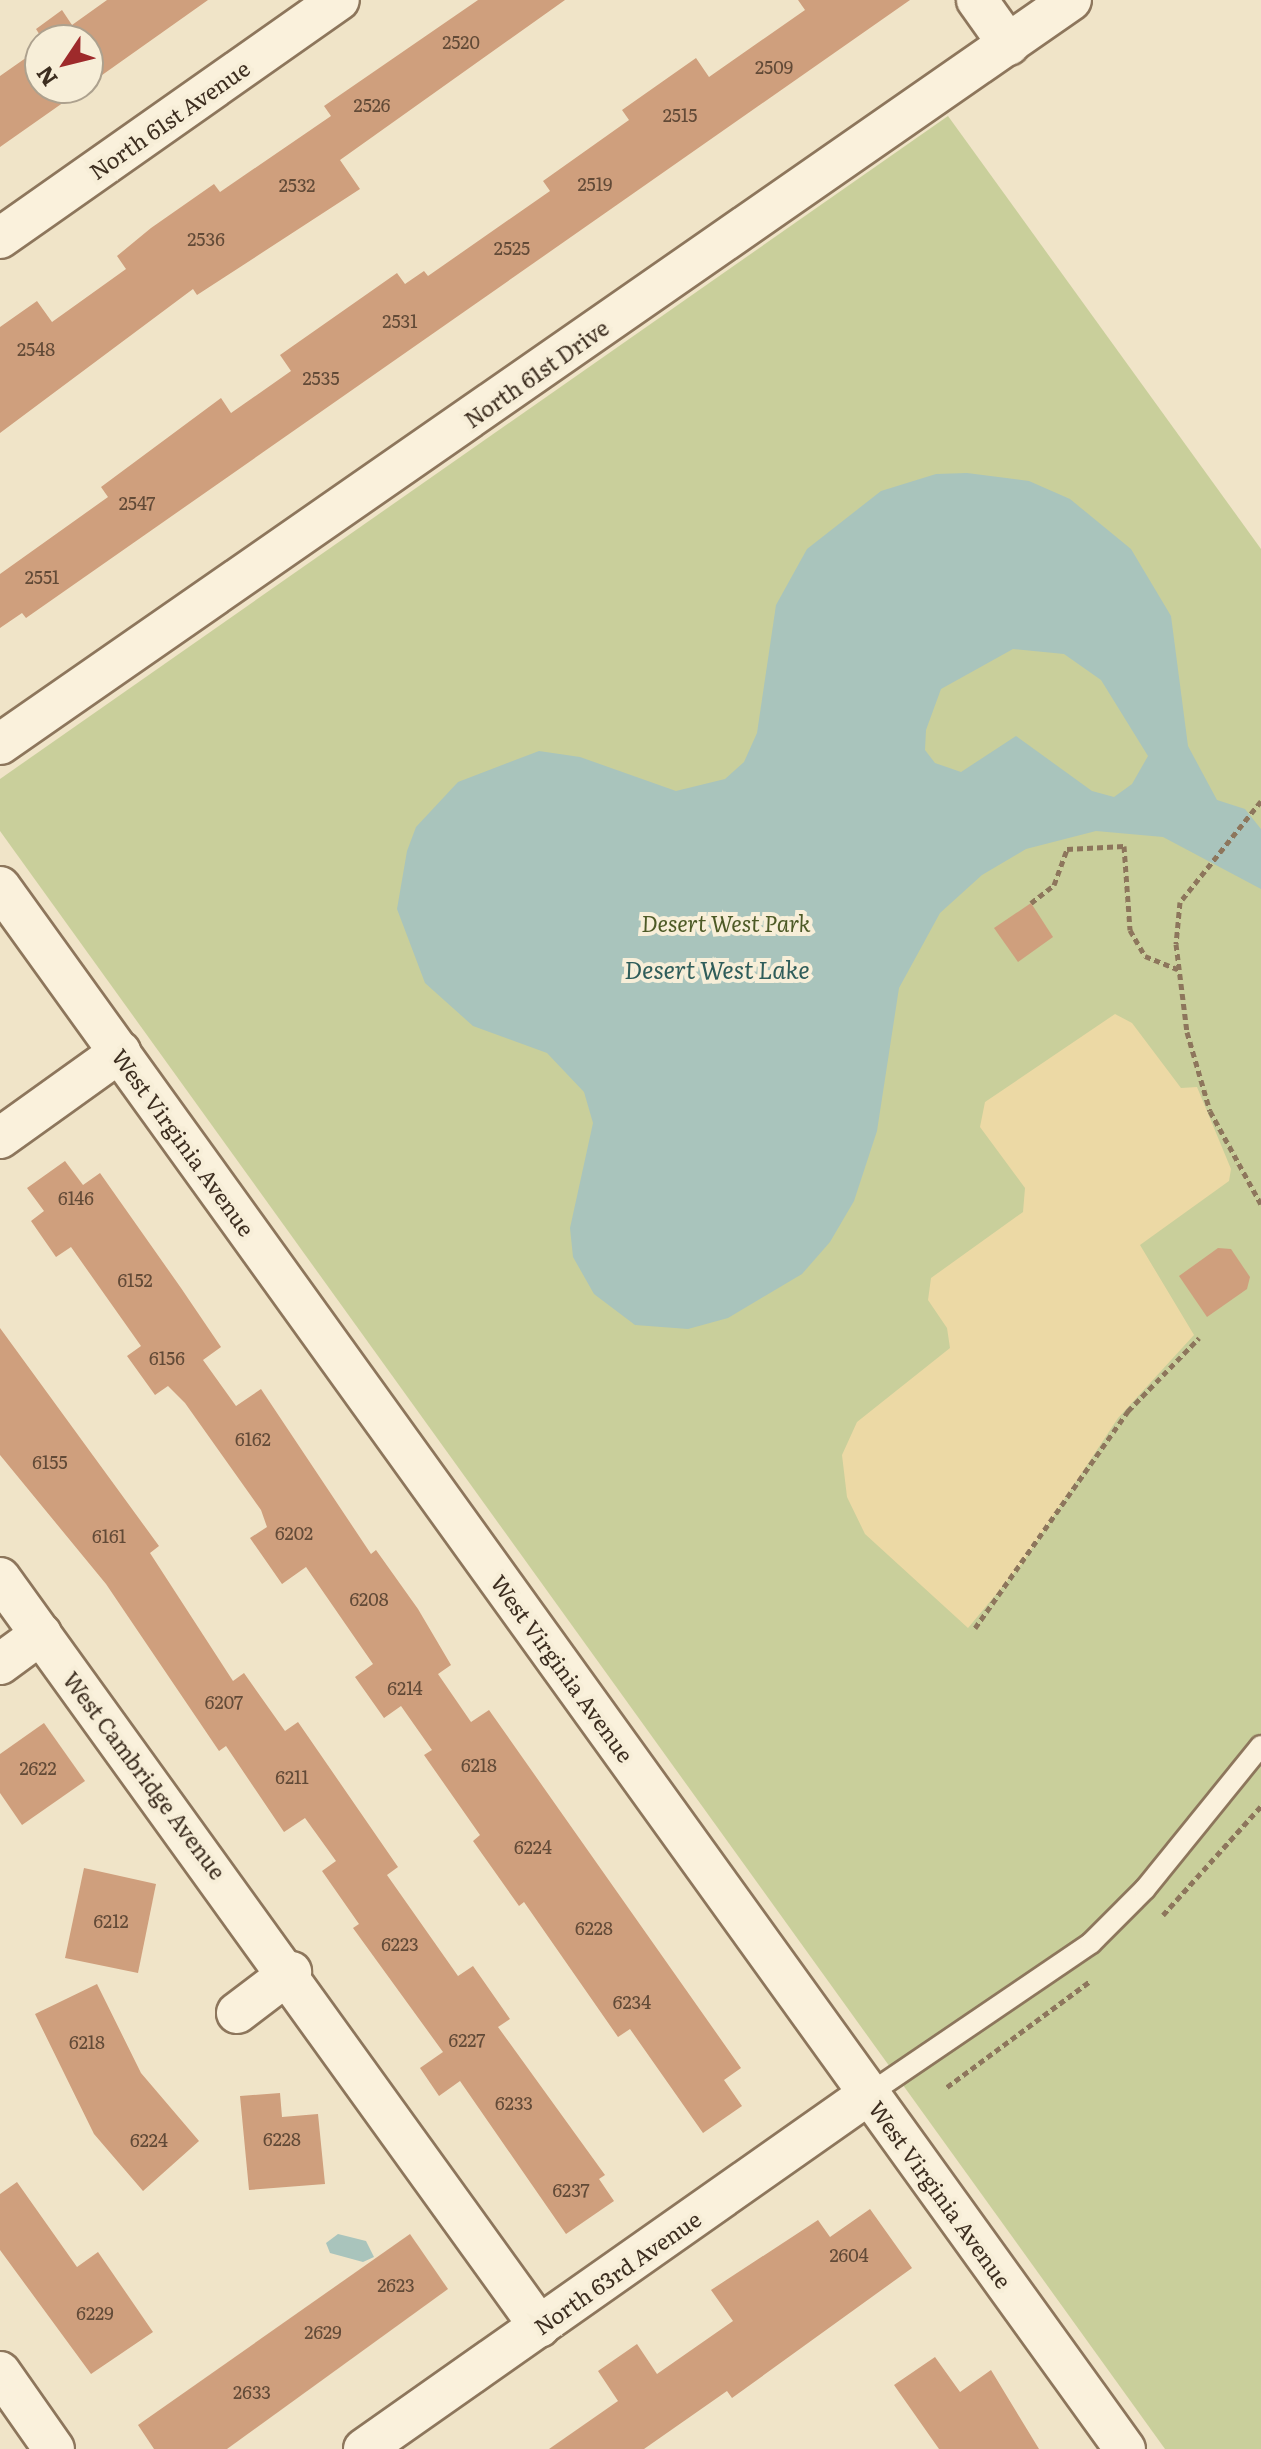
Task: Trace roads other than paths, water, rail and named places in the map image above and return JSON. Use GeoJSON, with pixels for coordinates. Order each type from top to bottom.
{"type":"FeatureCollection","features":[{"type":"Feature","properties":{"kind":"street","name":"North 61st Avenue"},"geometry":{"type":"LineString","coordinates":[[0,238],[339,0]]}},
{"type":"Feature","properties":{"kind":"street"},"geometry":{"type":"LineString","coordinates":[[977,0],[1009,45]]}},
{"type":"Feature","properties":{"kind":"street","name":"North 61st Drive"},"geometry":{"type":"LineString","coordinates":[[0,744],[1071,0]]}},
{"type":"Feature","properties":{"kind":"street","name":"West Virginia Avenue"},"geometry":{"type":"LineString","coordinates":[[0,887],[1125,2449]]}},
{"type":"Feature","properties":{"kind":"street"},"geometry":{"type":"LineString","coordinates":[[0,1138],[120,1052]]}},
{"type":"Feature","properties":{"kind":"street","name":"West Cambridge Avenue"},"geometry":{"type":"LineString","coordinates":[[0,1578],[291,1972],[540,2327]]}},
{"type":"Feature","properties":{"kind":"street"},"geometry":{"type":"LineString","coordinates":[[0,1664],[41,1634]]}},
{"type":"Feature","properties":{"kind":"street"},"geometry":{"type":"LineString","coordinates":[[237,2013],[291,1972]]}},
{"type":"Feature","properties":{"kind":"street","name":"North 63rd Avenue"},"geometry":{"type":"LineString","coordinates":[[364,2449],[869,2094]]}},
{"type":"Feature","properties":{"kind":"street"},"geometry":{"type":"LineString","coordinates":[[0,2372],[54,2449]]}},
{"type":"Feature","properties":{"kind":"lane"},"geometry":{"type":"LineString","coordinates":[[869,2094],[1091,1943],[1145,1889],[1261,1746]]}},
{"type":"Feature","properties":{"kind":"water","name":"Desert West Lake"},"geometry":{"type":"Polygon","coordinates":[[[967,473],[1029,481],[1070,499],[1131,549],[1171,616],[1188,746],[1217,800],[1245,809],[1261,829],[1261,889],[1163,837],[1096,831],[1026,849],[982,875],[940,913],[899,988],[877,1131],[854,1201],[830,1242],[802,1274],[728,1318],[688,1329],[635,1325],[594,1294],[573,1257],[570,1228],[593,1123],[584,1092],[547,1053],[473,1026],[425,983],[397,909],[407,851],[416,827],[458,782],[539,751],[580,757],[676,791],[725,779],[744,762],[757,733],[776,605],[807,549],[881,491],[936,474],[967,473]],[[1013,649],[941,689],[926,730],[925,750],[935,763],[961,772],[1016,736],[1092,791],[1114,797],[1132,784],[1148,756],[1101,680],[1064,654],[1013,649]]]}},
{"type":"Feature","properties":{"kind":"water"},"geometry":{"type":"Polygon","coordinates":[[[338,2234],[366,2241],[374,2257],[363,2262],[330,2253],[326,2243],[338,2234]]]}},
{"type":"Feature","properties":{"kind":"park label","name":"Desert West Park"},"geometry":{"type":"Point","coordinates":[726,923]}}]}
